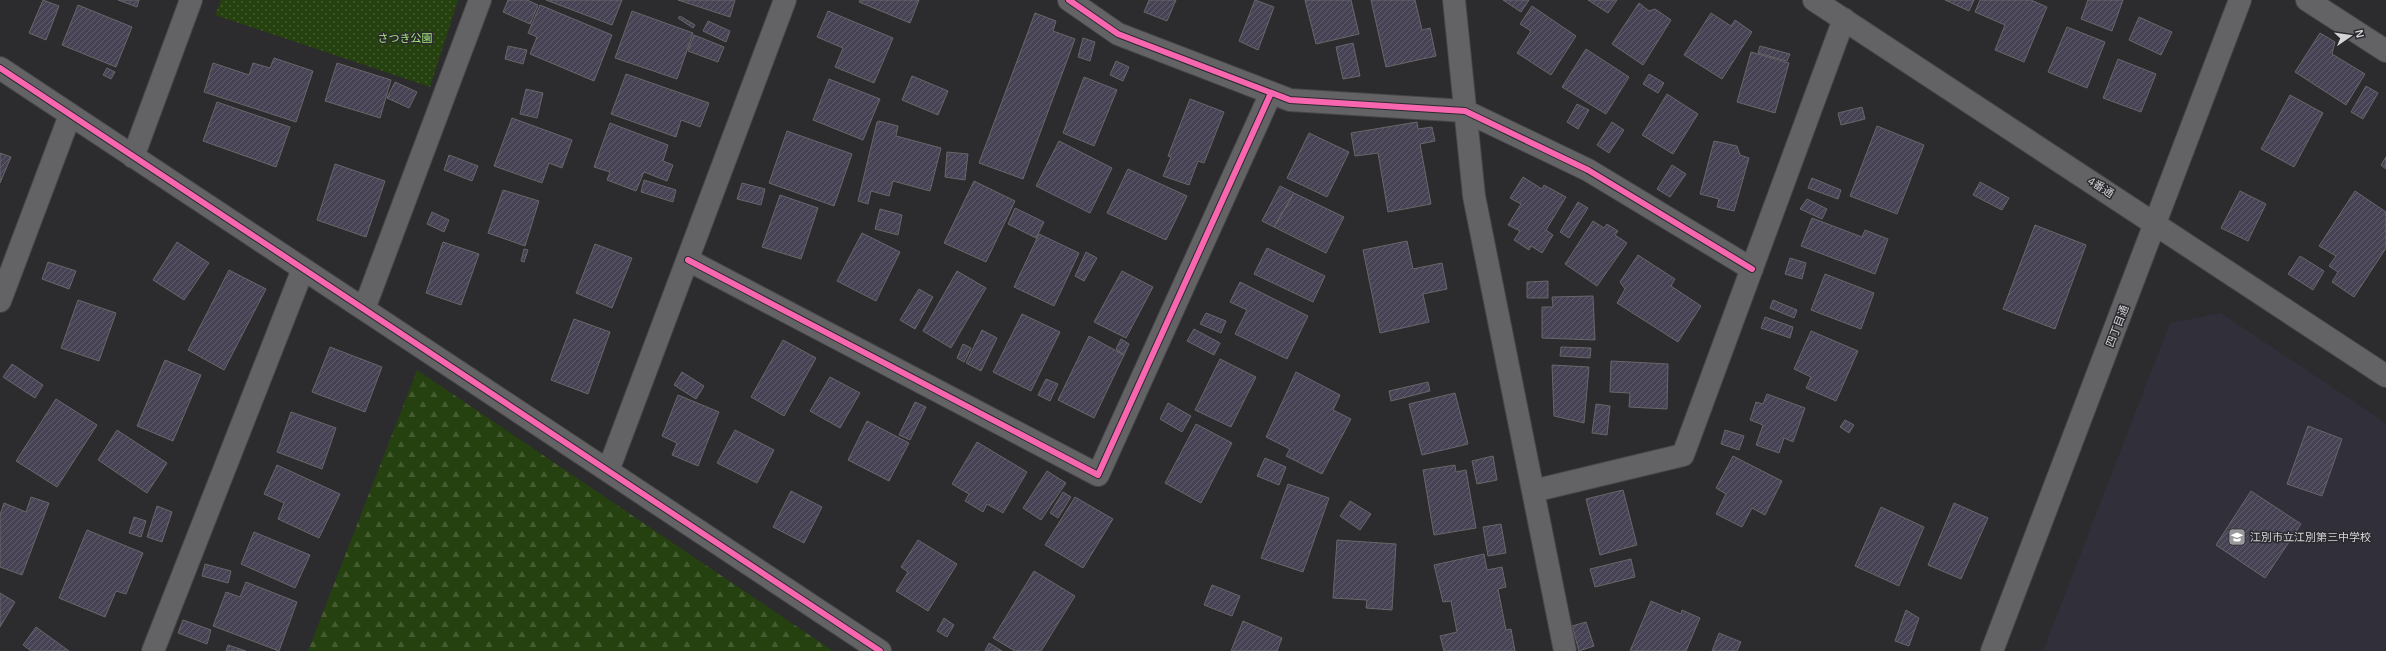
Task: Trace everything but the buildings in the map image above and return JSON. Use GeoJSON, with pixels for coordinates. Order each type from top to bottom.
{"type":"FeatureCollection","features":[{"type":"Feature","properties":{"kind":"street"},"geometry":{"type":"LineString","coordinates":[[133,157],[191,0]]}},
{"type":"Feature","properties":{"kind":"street"},"geometry":{"type":"LineString","coordinates":[[364,310],[480,0]]}},
{"type":"Feature","properties":{"kind":"street"},"geometry":{"type":"LineString","coordinates":[[608,471],[785,0]]}},
{"type":"Feature","properties":{"kind":"street"},"geometry":{"type":"LineString","coordinates":[[1069,0],[1118,34],[1290,100],[1465,111],[1588,170],[1752,269]]}},
{"type":"Feature","properties":{"kind":"street"},"geometry":{"type":"LineString","coordinates":[[1454,0],[1474,196],[1565,651]]}},
{"type":"Feature","properties":{"kind":"street","name":"4番通"},"geometry":{"type":"LineString","coordinates":[[1814,0],[2157,224],[2386,376]]}},
{"type":"Feature","properties":{"kind":"street","name":"四丁目通"},"geometry":{"type":"LineString","coordinates":[[1992,651],[2157,224],[2240,0]]}},
{"type":"Feature","properties":{"kind":"street"},"geometry":{"type":"LineString","coordinates":[[2307,0],[2386,51]]}},
{"type":"Feature","properties":{"kind":"street"},"geometry":{"type":"LineString","coordinates":[[1533,491],[1683,455],[1844,19]]}},
{"type":"Feature","properties":{"kind":"street"},"geometry":{"type":"LineString","coordinates":[[0,68],[880,651]]}},
{"type":"Feature","properties":{"kind":"street"},"geometry":{"type":"LineString","coordinates":[[688,260],[1098,474],[1270,92]]}},
{"type":"Feature","properties":{"kind":"street"},"geometry":{"type":"LineString","coordinates":[[0,301],[70,115]]}},
{"type":"Feature","properties":{"kind":"street"},"geometry":{"type":"LineString","coordinates":[[153,651],[303,269]]}},
{"type":"Feature","properties":{"kind":"shaded area","name":"江別市立江別第三中学校"},"geometry":{"type":"Polygon","coordinates":[[[2221,313],[2386,423],[2386,651],[2043,651],[2170,323],[2221,313]]]}},
{"type":"Feature","properties":{"kind":"green space","name":"さつき公園"},"geometry":{"type":"Polygon","coordinates":[[[221,0],[458,0],[430,87],[215,15],[221,0]]]}},
{"type":"Feature","properties":{"kind":"green space"},"geometry":{"type":"Polygon","coordinates":[[[417,370],[833,651],[308,651],[417,370]]]}},
{"type":"Feature","properties":{"kind":"cycle path"},"geometry":{"type":"LineString","coordinates":[[1069,0],[1118,34],[1290,100],[1465,111],[1588,170],[1752,269]]}},
{"type":"Feature","properties":{"kind":"cycle path"},"geometry":{"type":"LineString","coordinates":[[0,68],[880,651]]}},
{"type":"Feature","properties":{"kind":"cycle path"},"geometry":{"type":"LineString","coordinates":[[688,260],[1098,475],[1271,93]]}},
{"type":"Feature","properties":{"kind":"place","name":"江別市立江別第三中学校"},"geometry":{"type":"Point","coordinates":[2237,537]}}]}
